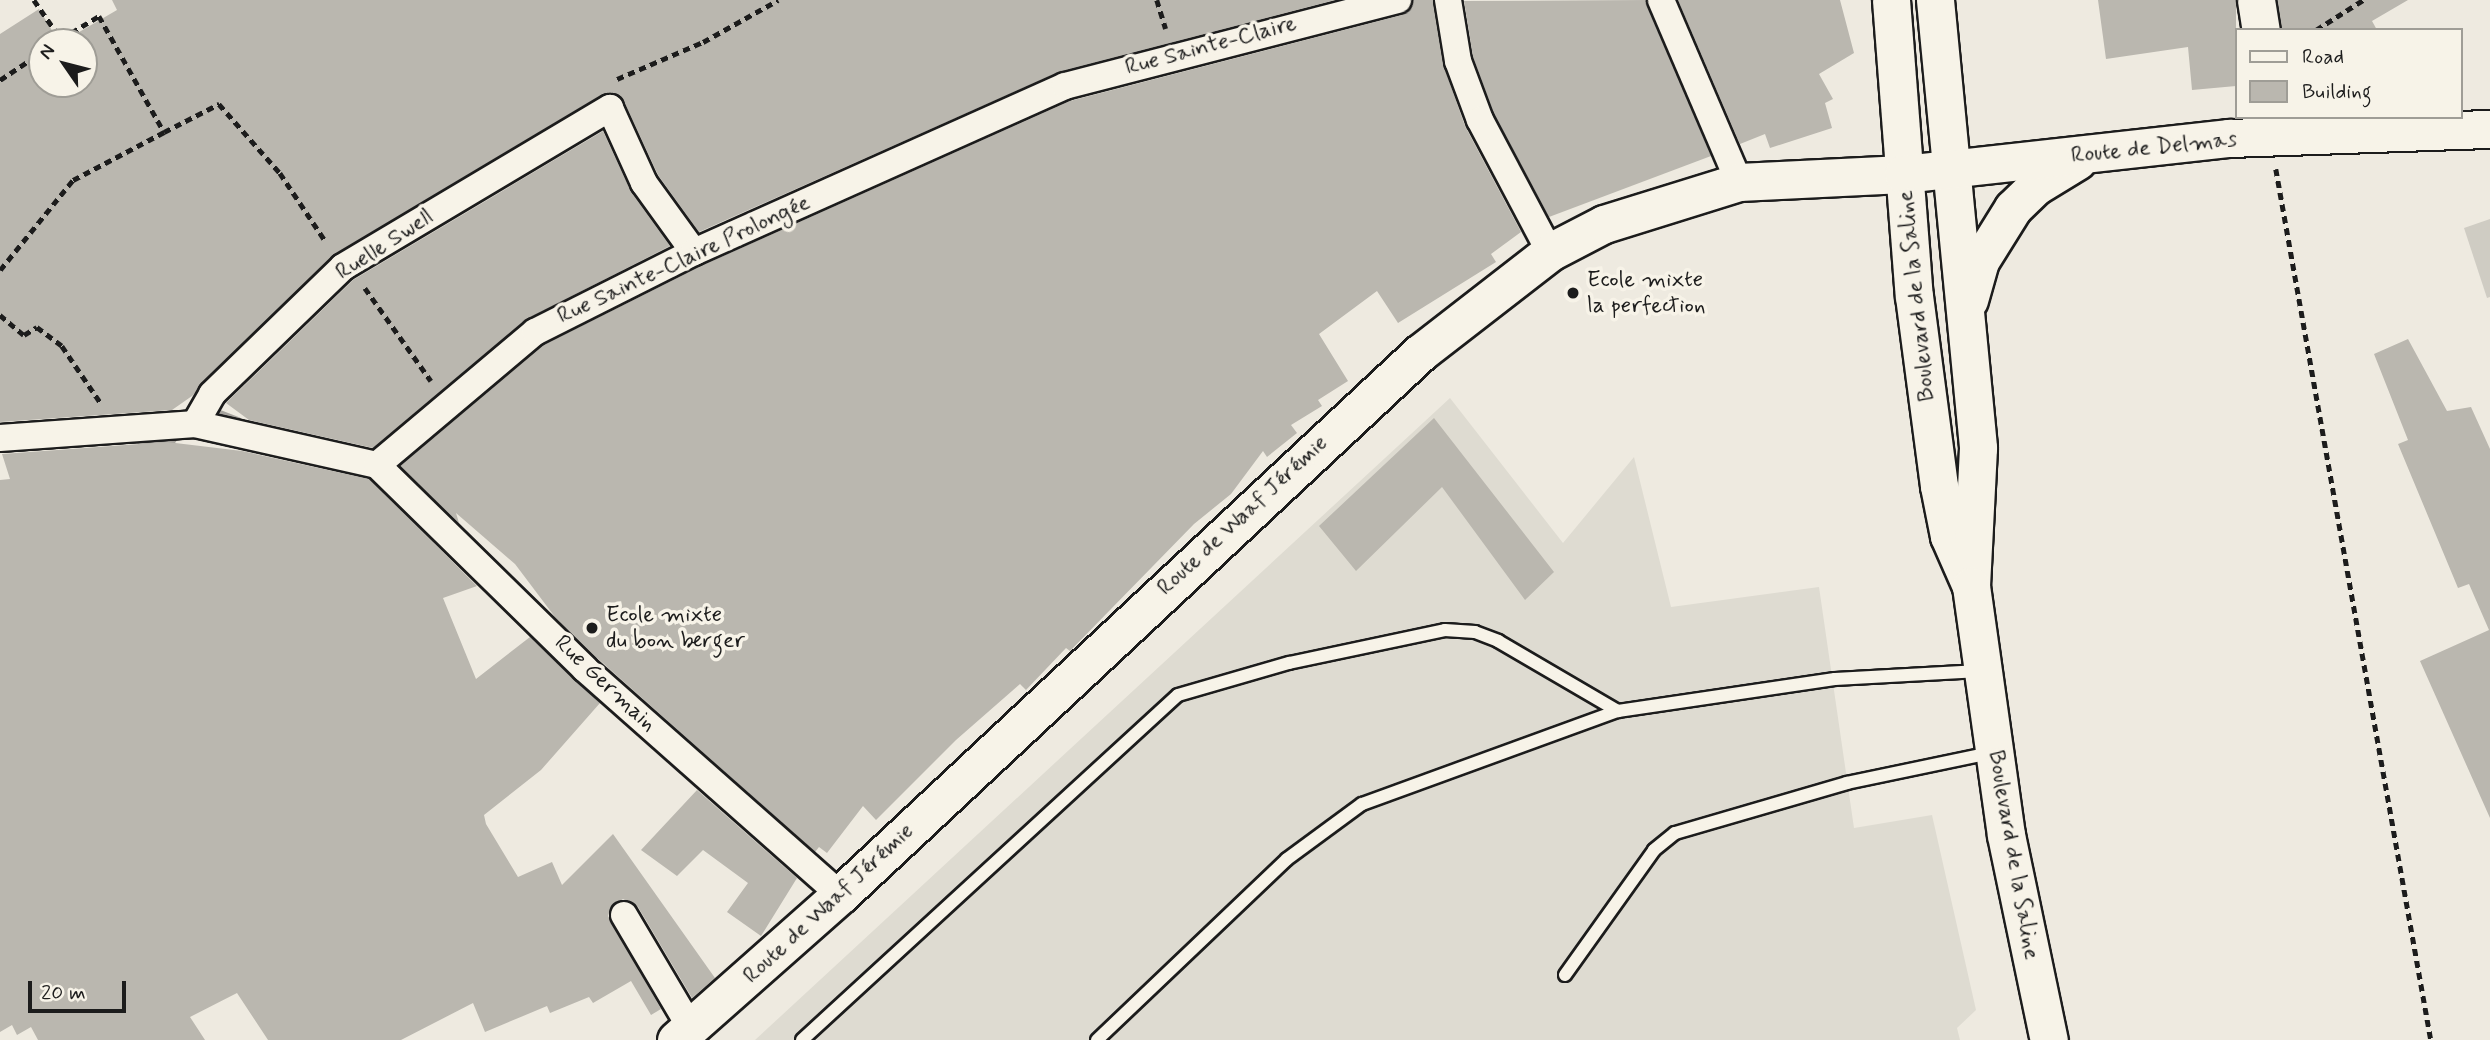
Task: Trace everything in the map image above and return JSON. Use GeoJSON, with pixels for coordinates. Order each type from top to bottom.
{"type":"FeatureCollection","features":[{"type":"Feature","properties":{"kind":"main road","name":"Boulevard de la Saline"},"geometry":{"type":"LineString","coordinates":[[1891,0],[1903,174],[1943,514],[1971,586]]}},
{"type":"Feature","properties":{"kind":"main road","name":"Boulevard de la Saline"},"geometry":{"type":"LineString","coordinates":[[1935,0],[1947,170],[1978,448],[1971,586],[1995,753],[2049,1040]]}},
{"type":"Feature","properties":{"kind":"main road"},"geometry":{"type":"LineString","coordinates":[[2256,0],[2261,28]]}},
{"type":"Feature","properties":{"kind":"main road","name":"Route de Delmas"},"geometry":{"type":"LineString","coordinates":[[1903,174],[2091,155],[2269,126],[2490,129]]}},
{"type":"Feature","properties":{"kind":"main road"},"geometry":{"type":"LineString","coordinates":[[1966,323],[1980,261],[1994,233],[2036,186],[2091,155]]}},
{"type":"Feature","properties":{"kind":"main road","name":"Route de Waaf Jérémie"},"geometry":{"type":"LineString","coordinates":[[684,1035],[840,895],[1420,353],[1550,252],[1604,224],[1739,182],[1903,174]]}},
{"type":"Feature","properties":{"kind":"street","name":"Rue Sainte-Claire"},"geometry":{"type":"LineString","coordinates":[[1065,86],[1398,0]]}},
{"type":"Feature","properties":{"kind":"street"},"geometry":{"type":"LineString","coordinates":[[1448,0],[1458,61],[1480,120],[1550,252]]}},
{"type":"Feature","properties":{"kind":"street"},"geometry":{"type":"LineString","coordinates":[[1661,0],[1739,182]]}},
{"type":"Feature","properties":{"kind":"street","name":"Rue Sainte-Claire Prolongée"},"geometry":{"type":"LineString","coordinates":[[377,465],[449,408],[535,332],[694,252],[1065,86]]}},
{"type":"Feature","properties":{"kind":"street"},"geometry":{"type":"LineString","coordinates":[[610,108],[644,183],[694,252]]}},
{"type":"Feature","properties":{"kind":"street","name":"Ruelle Swell"},"geometry":{"type":"LineString","coordinates":[[195,424],[212,394],[344,267],[610,108]]}},
{"type":"Feature","properties":{"kind":"street"},"geometry":{"type":"LineString","coordinates":[[0,438],[195,424],[377,465]]}},
{"type":"Feature","properties":{"kind":"street","name":"Rue Germain"},"geometry":{"type":"LineString","coordinates":[[377,465],[585,669],[840,895]]}},
{"type":"Feature","properties":{"kind":"street"},"geometry":{"type":"LineString","coordinates":[[624,915],[684,1035]]}},
{"type":"Feature","properties":{"kind":"lane"},"geometry":{"type":"LineString","coordinates":[[802,1040],[1178,695],[1289,663],[1445,630],[1475,632],[1498,641],[1618,711]]}},
{"type":"Feature","properties":{"kind":"lane"},"geometry":{"type":"LineString","coordinates":[[1097,1040],[1287,859],[1362,804],[1618,711],[1835,679],[1982,670]]}},
{"type":"Feature","properties":{"kind":"lane"},"geometry":{"type":"LineString","coordinates":[[1565,975],[1654,850],[1675,832],[1847,783],[1995,753]]}},
{"type":"Feature","properties":{"kind":"path"},"geometry":{"type":"LineString","coordinates":[[34,0],[52,28]]}},
{"type":"Feature","properties":{"kind":"path"},"geometry":{"type":"LineString","coordinates":[[610,108],[604,109],[606,84],[703,42],[778,0]]}},
{"type":"Feature","properties":{"kind":"path"},"geometry":{"type":"LineString","coordinates":[[2319,28],[2362,0]]}},
{"type":"Feature","properties":{"kind":"path"},"geometry":{"type":"LineString","coordinates":[[79,28],[99,16],[164,132]]}},
{"type":"Feature","properties":{"kind":"path"},"geometry":{"type":"LineString","coordinates":[[0,80],[28,61]]}},
{"type":"Feature","properties":{"kind":"path"},"geometry":{"type":"LineString","coordinates":[[0,270],[73,180],[219,104],[280,173],[344,267],[380,308],[449,408]]}},
{"type":"Feature","properties":{"kind":"path"},"geometry":{"type":"LineString","coordinates":[[2269,126],[2431,1040]]}},
{"type":"Feature","properties":{"kind":"path"},"geometry":{"type":"LineString","coordinates":[[0,316],[24,335],[37,327],[62,346],[94,391],[111,428]]}},
{"type":"Feature","properties":{"kind":"shaded area"},"geometry":{"type":"Polygon","coordinates":[[[2490,219],[2490,297],[2487,298],[2464,228],[2490,219]]]}},
{"type":"Feature","properties":{"kind":"shaded area"},"geometry":{"type":"Polygon","coordinates":[[[1450,398],[1563,543],[1634,457],[1671,607],[1819,587],[1854,828],[1932,815],[1976,1010],[1957,1028],[1960,1040],[755,1040],[1450,398]]]}},
{"type":"Feature","properties":{"kind":"building"},"geometry":{"type":"Polygon","coordinates":[[[112,0],[1335,0],[1059,72],[699,232],[658,175],[624,101],[618,95],[603,94],[335,254],[192,396],[172,410],[0,422],[0,34],[39,9],[51,28],[28,28],[28,98],[98,98],[98,28],[86,28],[117,10],[112,0]]]}},
{"type":"Feature","properties":{"kind":"building"},"geometry":{"type":"Polygon","coordinates":[[[1413,0],[1433,0],[1443,64],[1465,126],[1521,232],[1491,254],[1496,262],[1398,323],[1377,291],[1319,334],[1348,381],[1318,400],[1322,406],[1291,425],[1297,433],[1267,457],[1263,451],[1231,494],[1194,524],[1070,651],[1066,648],[1026,690],[1020,684],[956,740],[876,820],[863,806],[827,853],[819,847],[815,852],[596,657],[555,617],[515,564],[456,513],[459,523],[400,466],[544,345],[701,266],[1070,101],[1402,15],[1413,0]]]}},
{"type":"Feature","properties":{"kind":"building"},"geometry":{"type":"Polygon","coordinates":[[[1646,0],[1711,156],[1549,217],[1494,114],[1473,57],[1464,1],[1646,0]]]}},
{"type":"Feature","properties":{"kind":"building"},"geometry":{"type":"Polygon","coordinates":[[[1678,0],[1840,0],[1854,53],[1819,74],[1833,99],[1825,103],[1832,128],[1770,148],[1765,134],[1740,144],[1678,0]]]}},
{"type":"Feature","properties":{"kind":"building"},"geometry":{"type":"Polygon","coordinates":[[[2098,0],[2236,0],[2234,86],[2192,90],[2188,47],[2106,59],[2098,0]]]}},
{"type":"Feature","properties":{"kind":"building"},"geometry":{"type":"Polygon","coordinates":[[[2277,0],[2408,0],[2372,21],[2376,28],[2281,28],[2277,0]]]}},
{"type":"Feature","properties":{"kind":"building"},"geometry":{"type":"Polygon","coordinates":[[[603,131],[631,192],[670,246],[525,320],[373,448],[249,420],[226,403],[353,280],[603,131]]]}},
{"type":"Feature","properties":{"kind":"building"},"geometry":{"type":"Polygon","coordinates":[[[2408,339],[2447,411],[2471,407],[2490,449],[2490,818],[2420,661],[2489,630],[2469,584],[2458,588],[2398,444],[2408,440],[2374,354],[2408,339]]]}},
{"type":"Feature","properties":{"kind":"building"},"geometry":{"type":"Polygon","coordinates":[[[1434,418],[1554,572],[1525,600],[1442,487],[1356,571],[1319,526],[1434,418]]]}},
{"type":"Feature","properties":{"kind":"building"},"geometry":{"type":"Polygon","coordinates":[[[167,442],[242,451],[369,479],[477,586],[443,598],[476,679],[530,637],[600,703],[541,770],[484,815],[486,824],[518,877],[552,862],[562,885],[613,834],[715,978],[692,998],[638,907],[623,899],[611,907],[608,916],[661,1009],[651,1015],[631,981],[593,1003],[589,997],[550,1013],[547,1006],[485,1032],[473,1003],[401,1040],[268,1040],[237,993],[190,1017],[205,1040],[38,1040],[31,1027],[17,1035],[12,1025],[0,1032],[0,480],[10,479],[2,454],[167,442]]]}},
{"type":"Feature","properties":{"kind":"building"},"geometry":{"type":"Polygon","coordinates":[[[697,790],[797,878],[761,936],[727,912],[748,883],[703,850],[677,876],[641,850],[697,790]]]}},
{"type":"Feature","properties":{"kind":"waterway"},"geometry":{"type":"LineString","coordinates":[[209,411],[238,422]]}},
{"type":"Feature","properties":{"kind":"waterway"},"geometry":{"type":"LineString","coordinates":[[135,433],[142,441],[172,439]]}},
{"type":"Feature","properties":{"kind":"place","name":"Ecole mixte la perfection"},"geometry":{"type":"Point","coordinates":[1573,293]}},
{"type":"Feature","properties":{"kind":"place","name":"Ecole mixte du bon berger"},"geometry":{"type":"Point","coordinates":[592,628]}}]}
